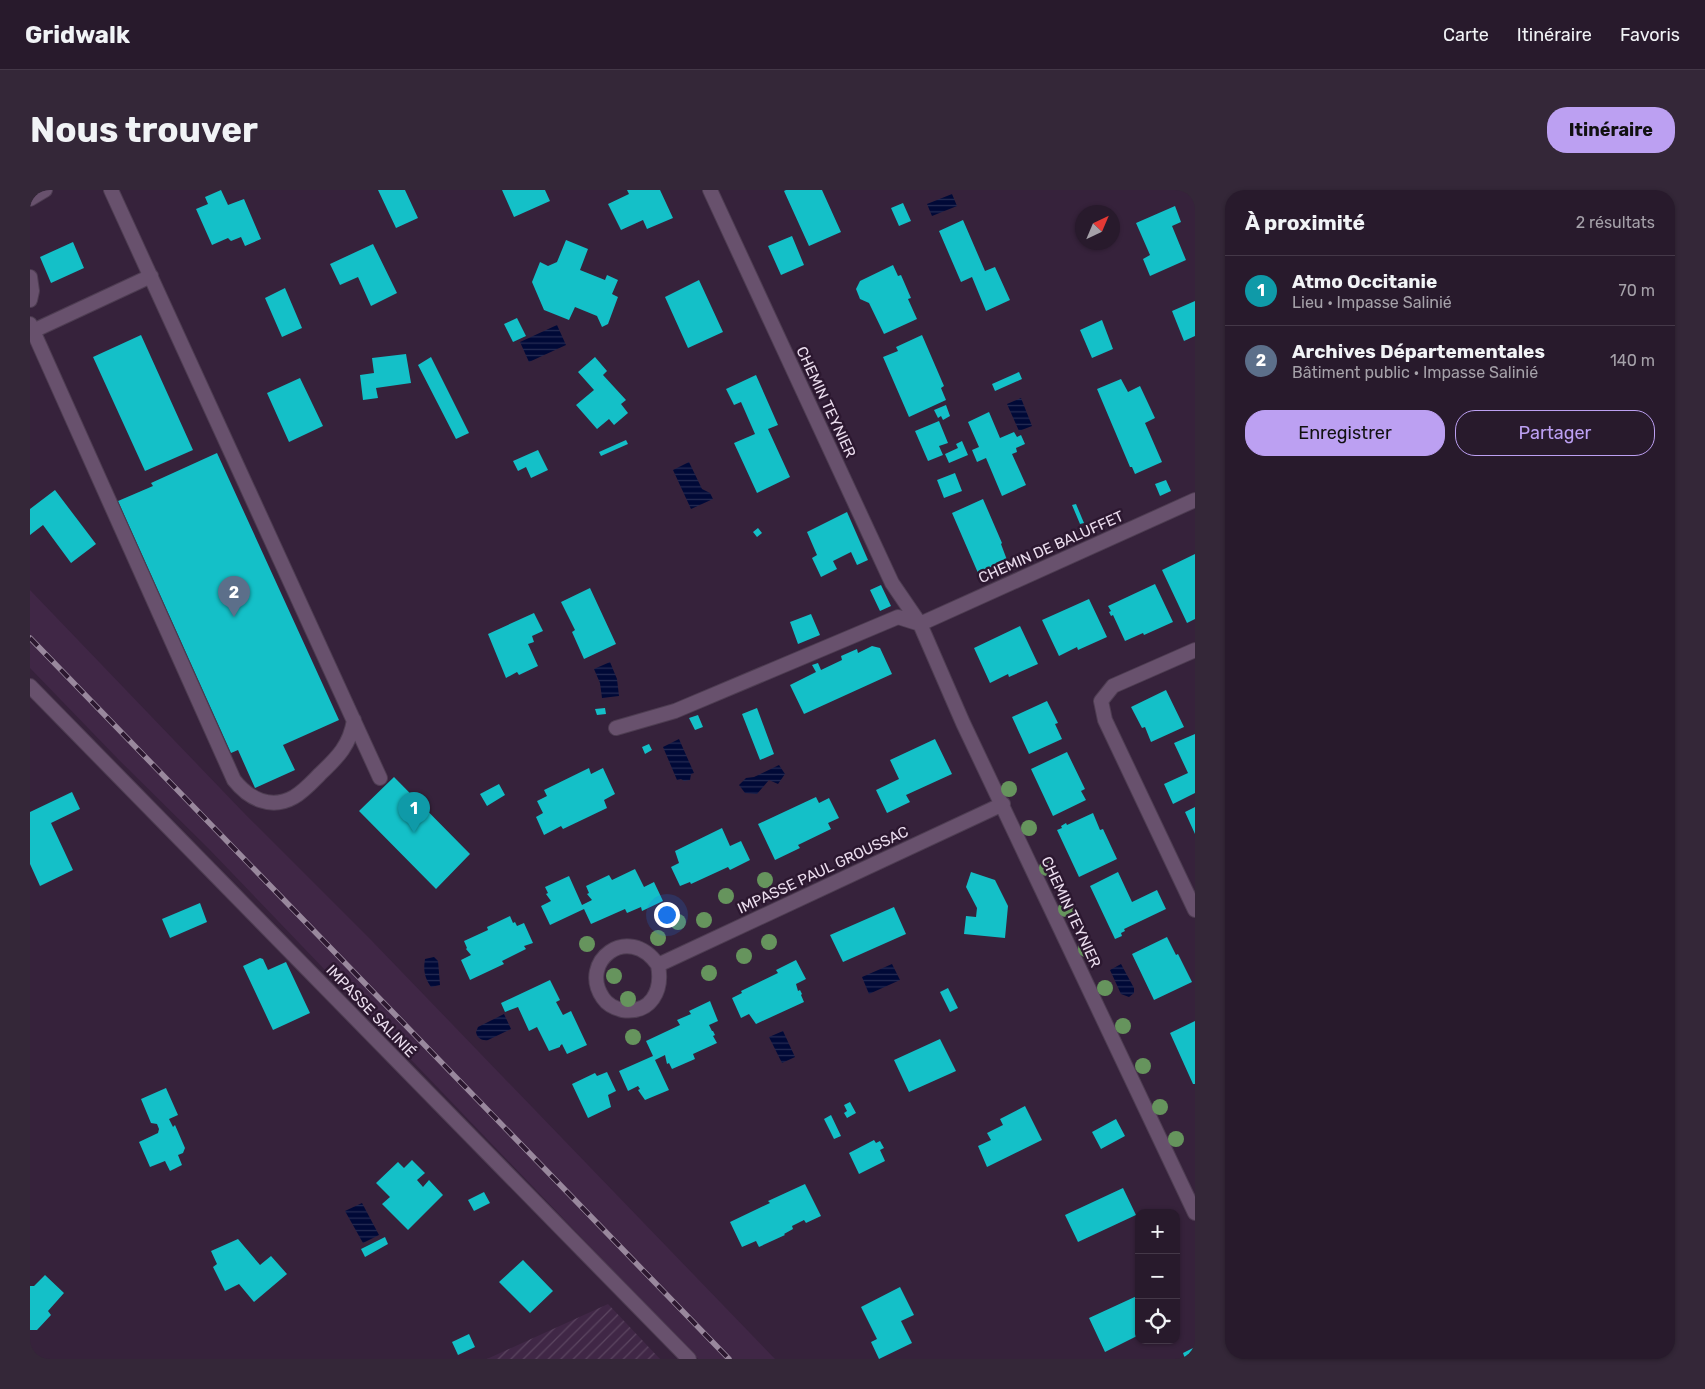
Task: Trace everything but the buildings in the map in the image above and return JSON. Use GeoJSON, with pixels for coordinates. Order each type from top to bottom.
{"type":"FeatureCollection","features":[{"type":"Feature","properties":{"kind":"street"},"geometry":{"type":"LineString","coordinates":[[30,199],[45,190]]}},
{"type":"Feature","properties":{"kind":"street"},"geometry":{"type":"LineString","coordinates":[[111,190],[380,778]]}},
{"type":"Feature","properties":{"kind":"street","name":"CHEMIN TEYNIER"},"geometry":{"type":"LineString","coordinates":[[710,190],[892,583],[920,624],[963,723],[1195,1213]]}},
{"type":"Feature","properties":{"kind":"street"},"geometry":{"type":"LineString","coordinates":[[30,276],[32,291],[30,300]]}},
{"type":"Feature","properties":{"kind":"street"},"geometry":{"type":"LineString","coordinates":[[151,276],[31,327],[234,780],[242,790],[261,801],[281,802],[294,797],[334,761],[345,747],[352,734],[354,720]]}},
{"type":"Feature","properties":{"kind":"street","name":"CHEMIN DE BALUFFET"},"geometry":{"type":"LineString","coordinates":[[920,624],[1195,500]]}},
{"type":"Feature","properties":{"kind":"street"},"geometry":{"type":"LineString","coordinates":[[616,728],[675,710],[898,617],[920,624]]}},
{"type":"Feature","properties":{"kind":"street"},"geometry":{"type":"LineString","coordinates":[[1195,650],[1113,686],[1101,701],[1105,720],[1195,910]]}},
{"type":"Feature","properties":{"kind":"street","name":"IMPASSE SALINIÉ"},"geometry":{"type":"LineString","coordinates":[[30,686],[689,1359]]}},
{"type":"Feature","properties":{"kind":"street","name":"IMPASSE PAUL GROUSSAC"},"geometry":{"type":"LineString","coordinates":[[658,965],[1003,804]]}},
{"type":"Feature","properties":{"kind":"street"},"geometry":{"type":"LineString","coordinates":[[627,946],[640,948],[650,955],[658,965],[660,978],[658,990],[652,1001],[641,1008],[629,1011],[616,1009],[606,1002],[598,991],[596,979],[598,967],[605,956],[615,949],[627,946]]}},
{"type":"Feature","properties":{"kind":"shaded area"},"geometry":{"type":"Polygon","coordinates":[[[952,194],[957,206],[932,216],[927,204],[952,194]]]}},
{"type":"Feature","properties":{"kind":"shaded area"},"geometry":{"type":"Polygon","coordinates":[[[557,325],[566,345],[529,362],[520,342],[557,325]]]}},
{"type":"Feature","properties":{"kind":"shaded area"},"geometry":{"type":"Polygon","coordinates":[[[1021,398],[1032,426],[1019,431],[1007,404],[1021,398]]]}},
{"type":"Feature","properties":{"kind":"shaded area"},"geometry":{"type":"Polygon","coordinates":[[[689,462],[702,489],[710,493],[713,499],[691,509],[673,470],[689,462]]]}},
{"type":"Feature","properties":{"kind":"shaded area"},"geometry":{"type":"Polygon","coordinates":[[[30,590],[775,1359],[698,1359],[208,848],[30,668],[30,590]]]}},
{"type":"Feature","properties":{"kind":"shaded area"},"geometry":{"type":"Polygon","coordinates":[[[610,662],[617,679],[619,696],[602,698],[600,683],[594,669],[610,662]]]}},
{"type":"Feature","properties":{"kind":"shaded area"},"geometry":{"type":"Polygon","coordinates":[[[679,739],[694,773],[691,774],[690,780],[677,780],[663,747],[679,739]]]}},
{"type":"Feature","properties":{"kind":"shaded area"},"geometry":{"type":"Polygon","coordinates":[[[779,765],[785,774],[778,784],[769,780],[757,794],[745,793],[739,785],[746,778],[754,777],[779,765]]]}},
{"type":"Feature","properties":{"kind":"shaded area"},"geometry":{"type":"Polygon","coordinates":[[[434,957],[438,961],[440,985],[431,987],[427,981],[424,963],[425,959],[434,957]]]}},
{"type":"Feature","properties":{"kind":"shaded area"},"geometry":{"type":"Polygon","coordinates":[[[892,964],[900,980],[869,994],[862,977],[892,964]]]}},
{"type":"Feature","properties":{"kind":"shaded area"},"geometry":{"type":"Polygon","coordinates":[[[1121,964],[1134,988],[1134,993],[1129,997],[1121,994],[1110,970],[1121,964]]]}},
{"type":"Feature","properties":{"kind":"shaded area"},"geometry":{"type":"Polygon","coordinates":[[[504,1014],[511,1029],[488,1040],[480,1039],[476,1032],[478,1027],[504,1014]]]}},
{"type":"Feature","properties":{"kind":"shaded area"},"geometry":{"type":"Polygon","coordinates":[[[783,1031],[795,1057],[782,1063],[769,1037],[783,1031]]]}},
{"type":"Feature","properties":{"kind":"shaded area"},"geometry":{"type":"Polygon","coordinates":[[[362,1203],[379,1235],[363,1243],[345,1211],[362,1203]]]}},
{"type":"Feature","properties":{"kind":"shaded area"},"geometry":{"type":"Polygon","coordinates":[[[608,1304],[660,1359],[487,1359],[608,1304]]]}},
{"type":"Feature","properties":{"kind":"railway"},"geometry":{"type":"LineString","coordinates":[[30,638],[729,1359]]}},
{"type":"Feature","properties":{"kind":"place","name":"Archives Départementales"},"geometry":{"type":"Point","coordinates":[234,617]}},
{"type":"Feature","properties":{"kind":"place","name":"Atmo Occitanie"},"geometry":{"type":"Point","coordinates":[414,833]}}]}
